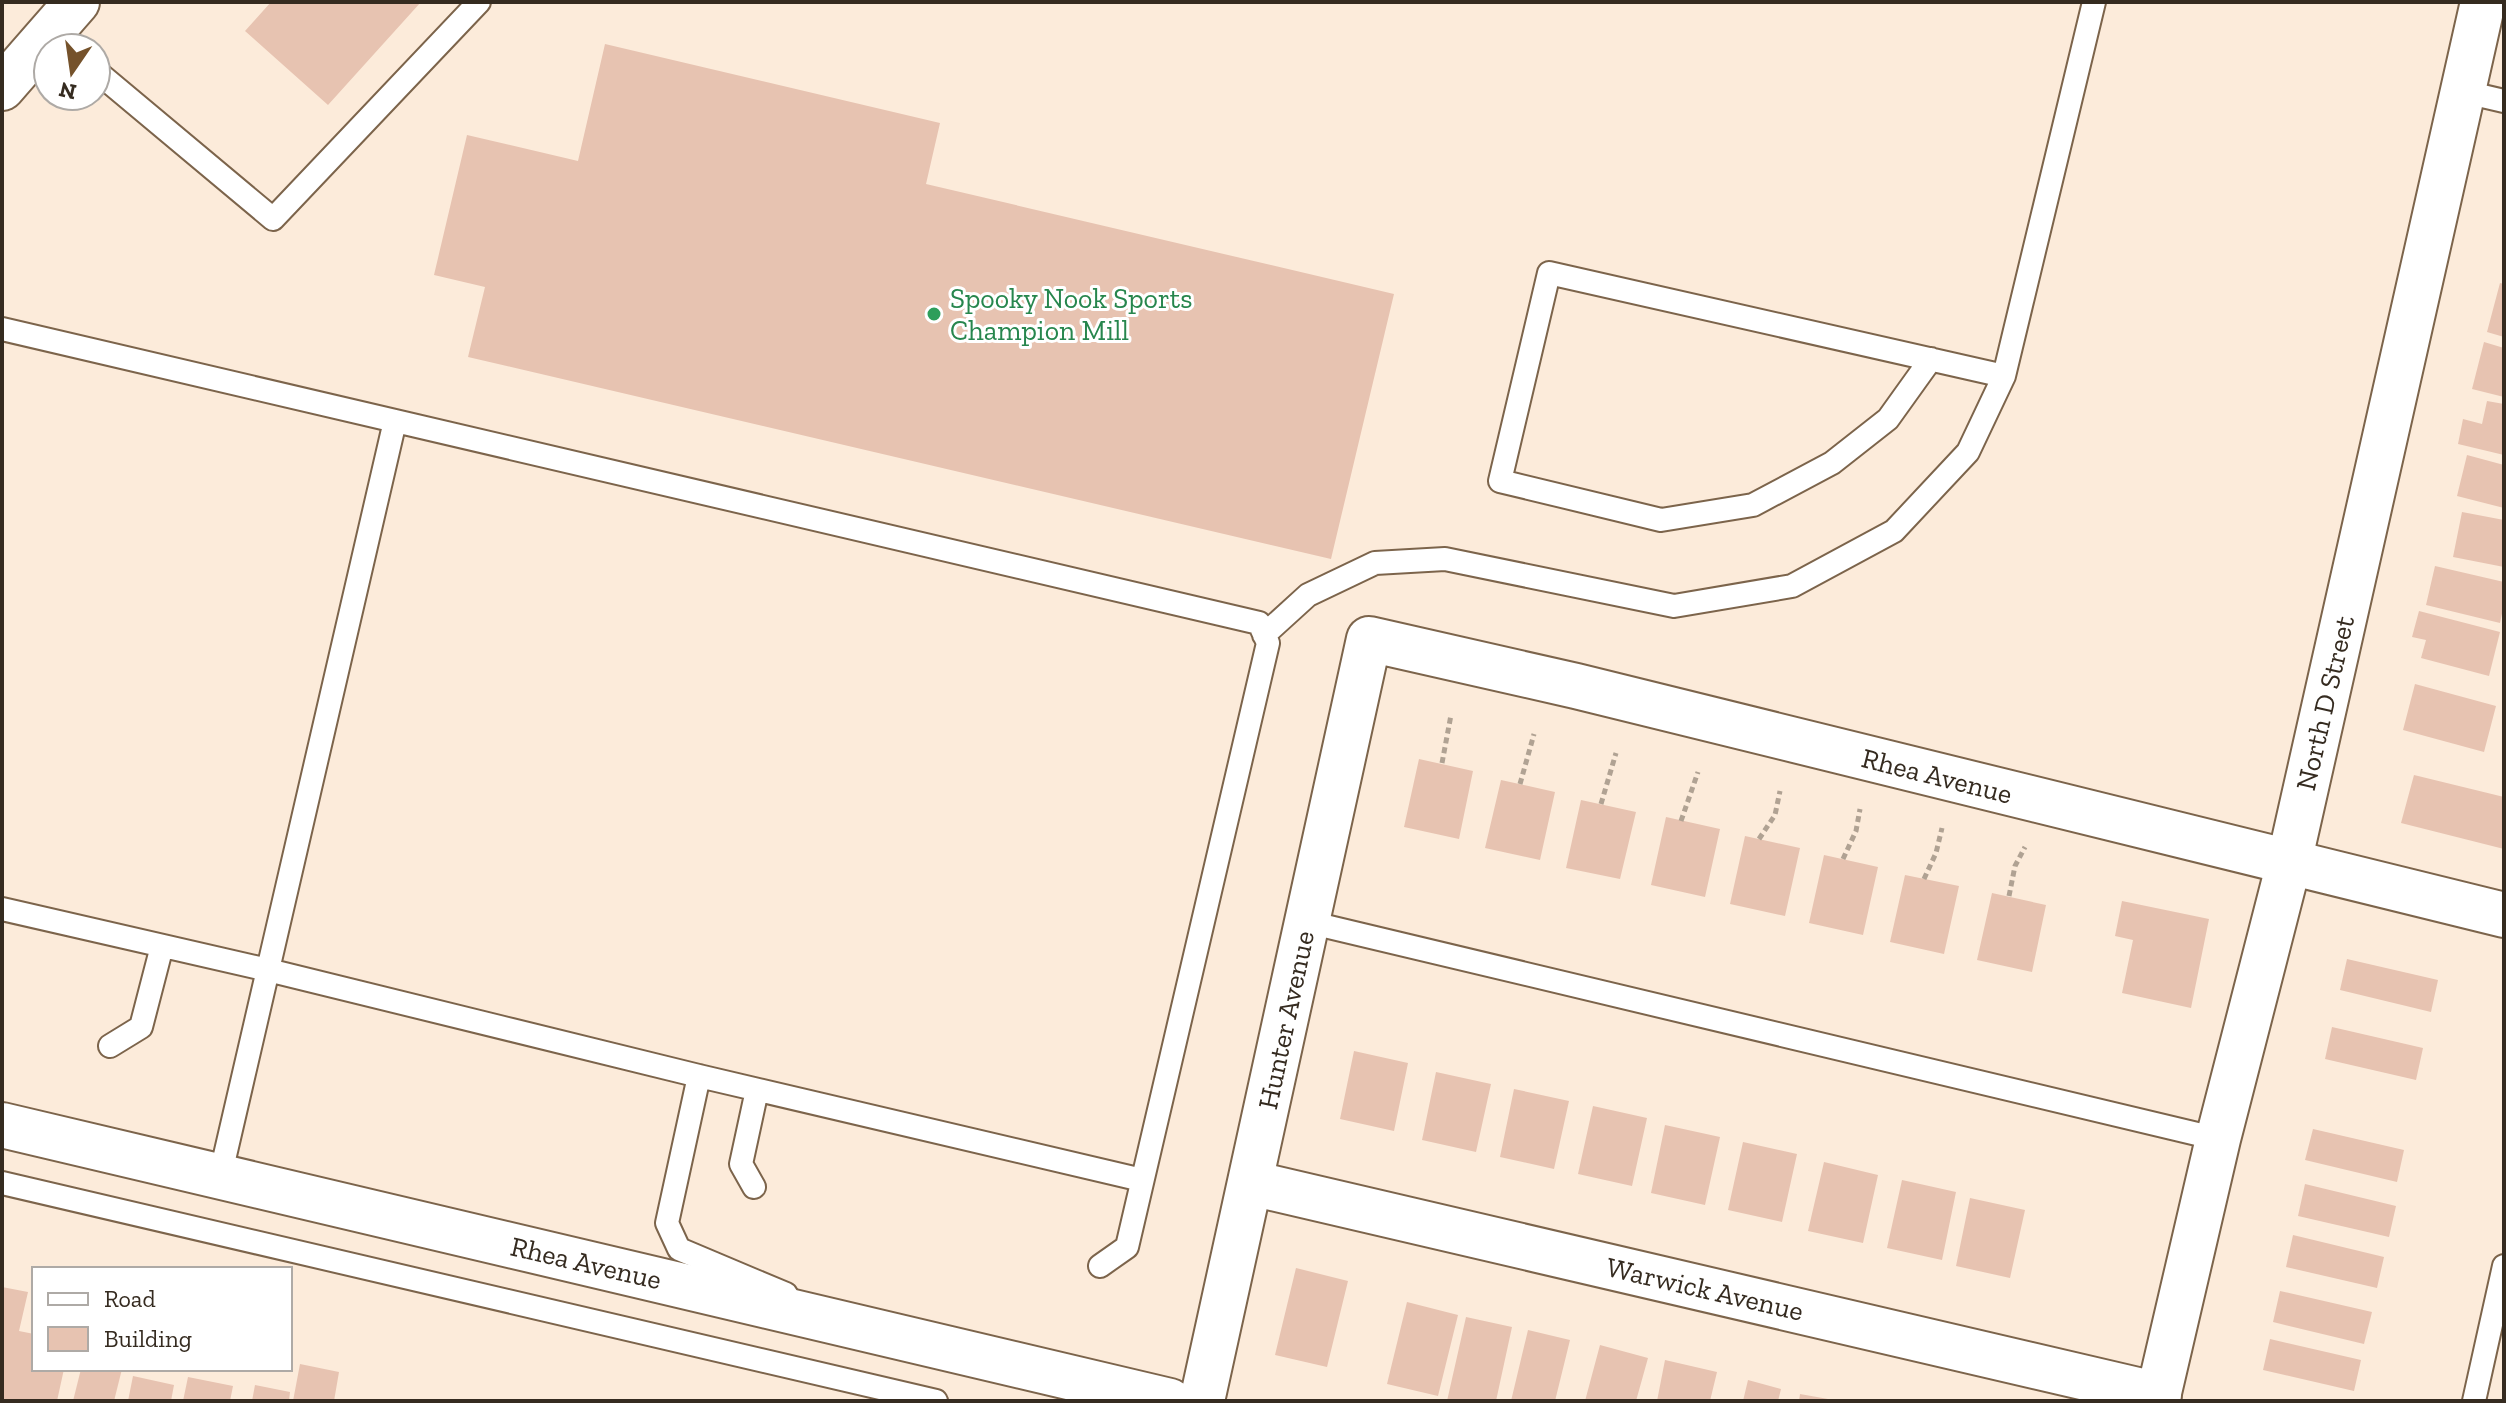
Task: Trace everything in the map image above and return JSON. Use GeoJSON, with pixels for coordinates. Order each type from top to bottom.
{"type":"FeatureCollection","features":[{"type":"Feature","properties":{"kind":"street","name":"North D Street"},"geometry":{"type":"LineString","coordinates":[[2158,1398],[2218,1139],[2289,863],[2483,2]]}},
{"type":"Feature","properties":{"kind":"street"},"geometry":{"type":"LineString","coordinates":[[2,88],[66,28]]}},
{"type":"Feature","properties":{"kind":"street","name":"Rhea Avenue"},"geometry":{"type":"LineString","coordinates":[[1369,639],[1576,686],[2504,915]]}},
{"type":"Feature","properties":{"kind":"street","name":"Hunter Avenue"},"geometry":{"type":"LineString","coordinates":[[1202,1401],[1369,639]]}},
{"type":"Feature","properties":{"kind":"street","name":"Rhea Avenue"},"geometry":{"type":"LineString","coordinates":[[2,1125],[1170,1401]]}},
{"type":"Feature","properties":{"kind":"street","name":"Warwick Avenue"},"geometry":{"type":"LineString","coordinates":[[1251,1183],[2158,1398]]}},
{"type":"Feature","properties":{"kind":"lane"},"geometry":{"type":"LineString","coordinates":[[112,84],[273,219],[479,2]]}},
{"type":"Feature","properties":{"kind":"lane"},"geometry":{"type":"LineString","coordinates":[[1264,635],[1308,595],[1375,563],[1445,559],[1674,606],[1792,586],[1894,531],[1968,452],[2004,376],[2094,2]]}},
{"type":"Feature","properties":{"kind":"lane"},"geometry":{"type":"LineString","coordinates":[[2461,91],[2504,101]]}},
{"type":"Feature","properties":{"kind":"lane"},"geometry":{"type":"LineString","coordinates":[[1931,359],[1888,419],[1832,463],[1753,505],[1661,520],[1500,481],[1549,273],[1931,359],[2004,376]]}},
{"type":"Feature","properties":{"kind":"lane"},"geometry":{"type":"LineString","coordinates":[[2,329],[1259,623],[1268,643],[1127,1247],[1100,1266]]}},
{"type":"Feature","properties":{"kind":"lane"},"geometry":{"type":"LineString","coordinates":[[220,1177],[395,421]]}},
{"type":"Feature","properties":{"kind":"lane"},"geometry":{"type":"LineString","coordinates":[[2,909],[1142,1180]]}},
{"type":"Feature","properties":{"kind":"lane"},"geometry":{"type":"LineString","coordinates":[[1308,922],[2218,1139]]}},
{"type":"Feature","properties":{"kind":"lane"},"geometry":{"type":"LineString","coordinates":[[110,1046],[141,1027],[162,946]]}},
{"type":"Feature","properties":{"kind":"lane"},"geometry":{"type":"LineString","coordinates":[[699,1076],[667,1223],[679,1249],[755,1279],[852,1326]]}},
{"type":"Feature","properties":{"kind":"lane"},"geometry":{"type":"LineString","coordinates":[[754,1187],[741,1164],[757,1090]]}},
{"type":"Feature","properties":{"kind":"lane"},"geometry":{"type":"LineString","coordinates":[[2,1183],[936,1401]]}},
{"type":"Feature","properties":{"kind":"lane"},"geometry":{"type":"LineString","coordinates":[[2474,1401],[2504,1266]]}},
{"type":"Feature","properties":{"kind":"path"},"geometry":{"type":"LineString","coordinates":[[1442,763],[1451,715]]}},
{"type":"Feature","properties":{"kind":"path"},"geometry":{"type":"LineString","coordinates":[[1520,784],[1534,734]]}},
{"type":"Feature","properties":{"kind":"path"},"geometry":{"type":"LineString","coordinates":[[1601,804],[1616,753]]}},
{"type":"Feature","properties":{"kind":"path"},"geometry":{"type":"LineString","coordinates":[[1681,821],[1698,772]]}},
{"type":"Feature","properties":{"kind":"path"},"geometry":{"type":"LineString","coordinates":[[1759,839],[1775,815],[1780,791]]}},
{"type":"Feature","properties":{"kind":"path"},"geometry":{"type":"LineString","coordinates":[[1843,859],[1856,831],[1860,809]]}},
{"type":"Feature","properties":{"kind":"path"},"geometry":{"type":"LineString","coordinates":[[1924,879],[1936,853],[1942,828]]}},
{"type":"Feature","properties":{"kind":"path"},"geometry":{"type":"LineString","coordinates":[[2009,896],[2015,866],[2025,847]]}},
{"type":"Feature","properties":{"kind":"building"},"geometry":{"type":"Polygon","coordinates":[[[271,2],[421,2],[328,105],[245,31],[271,2]]]}},
{"type":"Feature","properties":{"kind":"building","name":"Spooky Nook Sports Champion Mill"},"geometry":{"type":"Polygon","coordinates":[[[605,44],[940,123],[926,184],[1394,294],[1331,559],[468,357],[485,287],[434,275],[467,135],[578,161],[605,44]]]}},
{"type":"Feature","properties":{"kind":"building"},"geometry":{"type":"Polygon","coordinates":[[[2500,283],[2504,284],[2504,337],[2487,332],[2500,283]]]}},
{"type":"Feature","properties":{"kind":"building"},"geometry":{"type":"Polygon","coordinates":[[[2484,342],[2504,348],[2504,397],[2472,389],[2484,342]]]}},
{"type":"Feature","properties":{"kind":"building"},"geometry":{"type":"Polygon","coordinates":[[[2487,401],[2504,404],[2504,455],[2458,444],[2463,419],[2482,424],[2487,401]]]}},
{"type":"Feature","properties":{"kind":"building"},"geometry":{"type":"Polygon","coordinates":[[[2467,455],[2504,465],[2504,508],[2457,496],[2467,455]]]}},
{"type":"Feature","properties":{"kind":"building"},"geometry":{"type":"Polygon","coordinates":[[[2462,512],[2504,520],[2504,567],[2453,557],[2462,512]]]}},
{"type":"Feature","properties":{"kind":"building"},"geometry":{"type":"Polygon","coordinates":[[[2435,566],[2504,582],[2500,623],[2426,605],[2435,566]]]}},
{"type":"Feature","properties":{"kind":"building"},"geometry":{"type":"Polygon","coordinates":[[[2419,611],[2500,632],[2489,676],[2421,658],[2426,640],[2412,637],[2419,611]]]}},
{"type":"Feature","properties":{"kind":"building"},"geometry":{"type":"Polygon","coordinates":[[[2415,684],[2496,706],[2484,752],[2403,730],[2415,684]]]}},
{"type":"Feature","properties":{"kind":"building"},"geometry":{"type":"Polygon","coordinates":[[[1419,759],[1473,771],[1459,839],[1404,827],[1419,759]]]}},
{"type":"Feature","properties":{"kind":"building"},"geometry":{"type":"Polygon","coordinates":[[[2414,775],[2504,797],[2504,849],[2401,823],[2414,775]]]}},
{"type":"Feature","properties":{"kind":"building"},"geometry":{"type":"Polygon","coordinates":[[[1501,780],[1555,792],[1540,860],[1485,848],[1501,780]]]}},
{"type":"Feature","properties":{"kind":"building"},"geometry":{"type":"Polygon","coordinates":[[[1581,800],[1636,812],[1620,879],[1566,868],[1581,800]]]}},
{"type":"Feature","properties":{"kind":"building"},"geometry":{"type":"Polygon","coordinates":[[[1666,817],[1720,829],[1705,897],[1651,885],[1666,817]]]}},
{"type":"Feature","properties":{"kind":"building"},"geometry":{"type":"Polygon","coordinates":[[[1745,836],[1800,848],[1785,916],[1730,904],[1745,836]]]}},
{"type":"Feature","properties":{"kind":"building"},"geometry":{"type":"Polygon","coordinates":[[[1824,855],[1878,867],[1863,935],[1809,923],[1824,855]]]}},
{"type":"Feature","properties":{"kind":"building"},"geometry":{"type":"Polygon","coordinates":[[[1905,875],[1959,886],[1944,954],[1890,942],[1905,875]]]}},
{"type":"Feature","properties":{"kind":"building"},"geometry":{"type":"Polygon","coordinates":[[[1992,893],[2046,905],[2032,972],[1977,960],[1992,893]]]}},
{"type":"Feature","properties":{"kind":"building"},"geometry":{"type":"Polygon","coordinates":[[[2122,901],[2209,919],[2191,1008],[2122,993],[2133,940],[2115,936],[2122,901]]]}},
{"type":"Feature","properties":{"kind":"building"},"geometry":{"type":"Polygon","coordinates":[[[2347,959],[2438,980],[2431,1012],[2340,990],[2347,959]]]}},
{"type":"Feature","properties":{"kind":"building"},"geometry":{"type":"Polygon","coordinates":[[[2332,1027],[2423,1048],[2416,1080],[2325,1059],[2332,1027]]]}},
{"type":"Feature","properties":{"kind":"building"},"geometry":{"type":"Polygon","coordinates":[[[1354,1051],[1408,1063],[1394,1131],[1340,1119],[1354,1051]]]}},
{"type":"Feature","properties":{"kind":"building"},"geometry":{"type":"Polygon","coordinates":[[[1436,1072],[1491,1084],[1476,1152],[1422,1140],[1436,1072]]]}},
{"type":"Feature","properties":{"kind":"building"},"geometry":{"type":"Polygon","coordinates":[[[1514,1089],[1569,1101],[1554,1169],[1500,1157],[1514,1089]]]}},
{"type":"Feature","properties":{"kind":"building"},"geometry":{"type":"Polygon","coordinates":[[[1593,1106],[1647,1118],[1632,1186],[1578,1174],[1593,1106]]]}},
{"type":"Feature","properties":{"kind":"building"},"geometry":{"type":"Polygon","coordinates":[[[1665,1125],[1720,1137],[1705,1205],[1651,1193],[1665,1125]]]}},
{"type":"Feature","properties":{"kind":"building"},"geometry":{"type":"Polygon","coordinates":[[[2313,1129],[2404,1150],[2397,1182],[2305,1160],[2313,1129]]]}},
{"type":"Feature","properties":{"kind":"building"},"geometry":{"type":"Polygon","coordinates":[[[1743,1142],[1797,1154],[1782,1222],[1728,1210],[1743,1142]]]}},
{"type":"Feature","properties":{"kind":"building"},"geometry":{"type":"Polygon","coordinates":[[[1824,1162],[1878,1175],[1863,1243],[1808,1231],[1824,1162]]]}},
{"type":"Feature","properties":{"kind":"building"},"geometry":{"type":"Polygon","coordinates":[[[1902,1180],[1956,1192],[1942,1260],[1887,1248],[1902,1180]]]}},
{"type":"Feature","properties":{"kind":"building"},"geometry":{"type":"Polygon","coordinates":[[[2305,1184],[2396,1206],[2389,1237],[2298,1216],[2305,1184]]]}},
{"type":"Feature","properties":{"kind":"building"},"geometry":{"type":"Polygon","coordinates":[[[1970,1198],[2025,1210],[2010,1278],[1956,1266],[1970,1198]]]}},
{"type":"Feature","properties":{"kind":"building"},"geometry":{"type":"Polygon","coordinates":[[[2293,1235],[2384,1257],[2377,1288],[2286,1267],[2293,1235]]]}},
{"type":"Feature","properties":{"kind":"building"},"geometry":{"type":"Polygon","coordinates":[[[1296,1268],[1348,1281],[1327,1367],[1275,1355],[1296,1268]]]}},
{"type":"Feature","properties":{"kind":"building"},"geometry":{"type":"Polygon","coordinates":[[[2,1287],[28,1292],[19,1331],[32,1334],[32,1371],[64,1371],[57,1401],[2,1401],[2,1287]]]}},
{"type":"Feature","properties":{"kind":"building"},"geometry":{"type":"Polygon","coordinates":[[[2280,1291],[2372,1312],[2364,1344],[2273,1322],[2280,1291]]]}},
{"type":"Feature","properties":{"kind":"building"},"geometry":{"type":"Polygon","coordinates":[[[1407,1302],[1458,1315],[1438,1396],[1387,1384],[1407,1302]]]}},
{"type":"Feature","properties":{"kind":"building"},"geometry":{"type":"Polygon","coordinates":[[[1466,1317],[1512,1327],[1496,1401],[1447,1401],[1466,1317]]]}},
{"type":"Feature","properties":{"kind":"building"},"geometry":{"type":"Polygon","coordinates":[[[1528,1330],[1570,1340],[1555,1401],[1511,1401],[1528,1330]]]}},
{"type":"Feature","properties":{"kind":"building"},"geometry":{"type":"Polygon","coordinates":[[[2270,1339],[2361,1360],[2354,1391],[2263,1370],[2270,1339]]]}},
{"type":"Feature","properties":{"kind":"building"},"geometry":{"type":"Polygon","coordinates":[[[1600,1345],[1648,1358],[1636,1401],[1585,1401],[1600,1345]]]}},
{"type":"Feature","properties":{"kind":"building"},"geometry":{"type":"Polygon","coordinates":[[[1665,1360],[1717,1372],[1710,1401],[1657,1401],[1665,1360]]]}},
{"type":"Feature","properties":{"kind":"building"},"geometry":{"type":"Polygon","coordinates":[[[300,1364],[339,1372],[334,1401],[293,1401],[300,1364]]]}},
{"type":"Feature","properties":{"kind":"building"},"geometry":{"type":"Polygon","coordinates":[[[80,1371],[122,1371],[114,1401],[73,1401],[80,1371]]]}},
{"type":"Feature","properties":{"kind":"building"},"geometry":{"type":"Polygon","coordinates":[[[133,1376],[174,1385],[171,1401],[128,1401],[133,1376]]]}},
{"type":"Feature","properties":{"kind":"building"},"geometry":{"type":"Polygon","coordinates":[[[188,1377],[233,1386],[230,1401],[183,1401],[188,1377]]]}},
{"type":"Feature","properties":{"kind":"building"},"geometry":{"type":"Polygon","coordinates":[[[1748,1380],[1781,1389],[1778,1401],[1743,1401],[1748,1380]]]}},
{"type":"Feature","properties":{"kind":"building"},"geometry":{"type":"Polygon","coordinates":[[[255,1385],[290,1392],[289,1401],[252,1401],[255,1385]]]}},
{"type":"Feature","properties":{"kind":"building"},"geometry":{"type":"Polygon","coordinates":[[[1800,1394],[1828,1399],[1828,1401],[1799,1401],[1800,1394]]]}},
{"type":"Feature","properties":{"kind":"place","name":"Spooky Nook Sports Champion Mill"},"geometry":{"type":"Point","coordinates":[934,314]}}]}
